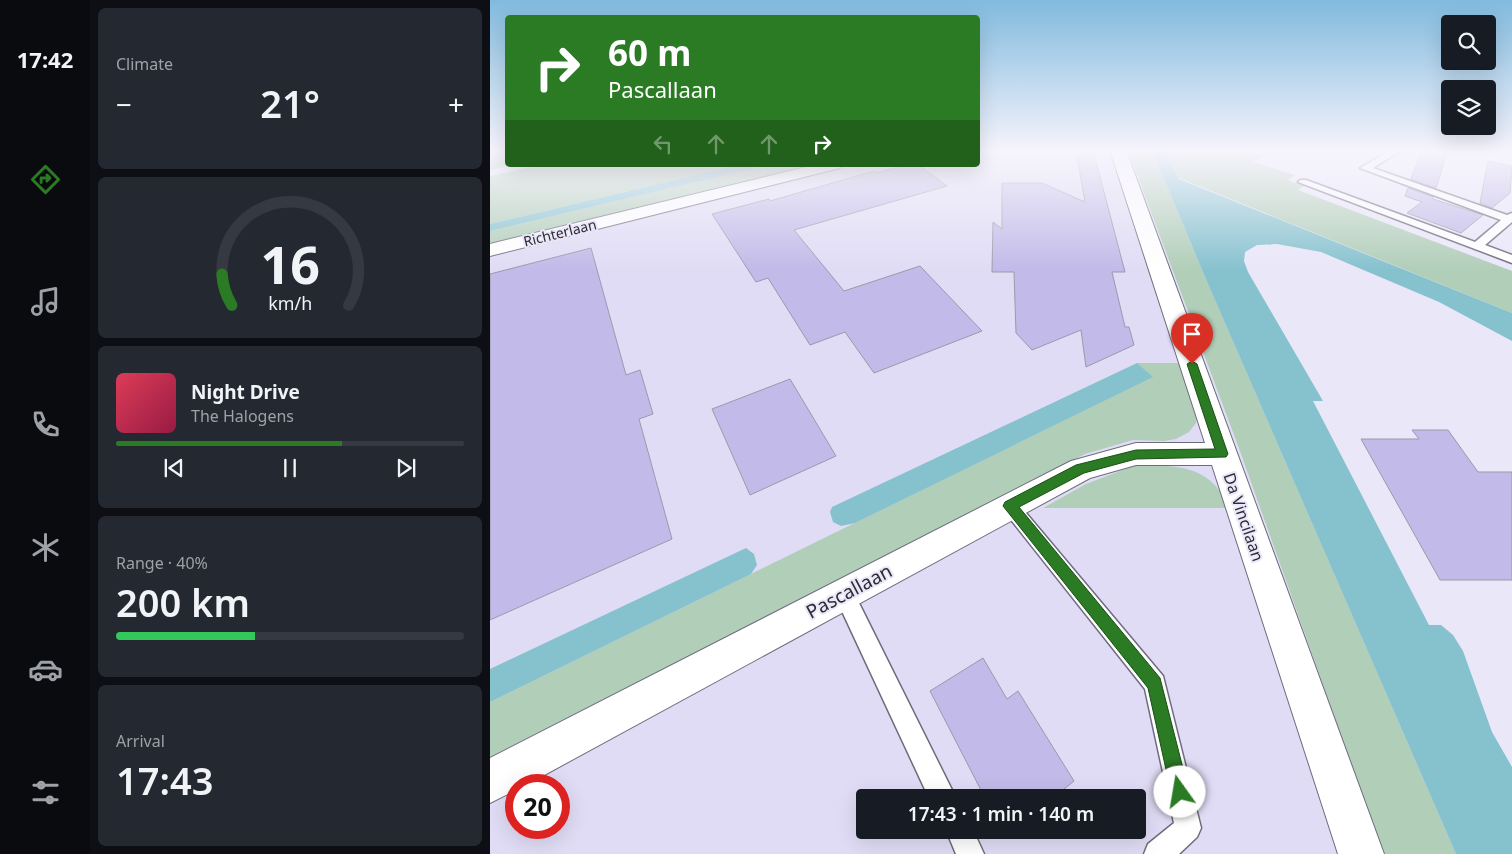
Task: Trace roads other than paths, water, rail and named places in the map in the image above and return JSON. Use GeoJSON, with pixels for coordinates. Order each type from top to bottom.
{"type":"FeatureCollection","features":[{"type":"Feature","properties":{"kind":"street","name":"Richterlaan"},"geometry":{"type":"LineString","coordinates":[[490,250],[733,190]]}},
{"type":"Feature","properties":{"kind":"street","name":"Da Vincilaan"},"geometry":{"type":"LineString","coordinates":[[1132,190],[1361,854]]}},
{"type":"Feature","properties":{"kind":"street","name":"Pascallaan"},"geometry":{"type":"LineString","coordinates":[[490,781],[1081,469],[1136,454],[1222,454]]}},
{"type":"Feature","properties":{"kind":"lane"},"geometry":{"type":"LineString","coordinates":[[1324,190],[1512,259]]}},
{"type":"Feature","properties":{"kind":"lane"},"geometry":{"type":"LineString","coordinates":[[1430,190],[1511,217]]}},
{"type":"Feature","properties":{"kind":"lane"},"geometry":{"type":"LineString","coordinates":[[1477,246],[1511,217]]}},
{"type":"Feature","properties":{"kind":"lane"},"geometry":{"type":"LineString","coordinates":[[1010,506],[1155,684],[1188,828],[1158,854]]}},
{"type":"Feature","properties":{"kind":"lane"},"geometry":{"type":"LineString","coordinates":[[844,594],[939,789]]}},
{"type":"Feature","properties":{"kind":"lane"},"geometry":{"type":"LineString","coordinates":[[962,839],[970,854]]}},
{"type":"Feature","properties":{"kind":"water"},"geometry":{"type":"Polygon","coordinates":[[[634,190],[663,190],[490,231],[490,224],[634,190]]]}},
{"type":"Feature","properties":{"kind":"water"},"geometry":{"type":"Polygon","coordinates":[[[1169,190],[1206,190],[1512,313],[1512,341],[1439,302],[1321,252],[1277,244],[1257,245],[1245,252],[1244,261],[1248,272],[1323,401],[1313,401],[1429,625],[1441,625],[1453,635],[1463,651],[1492,732],[1512,767],[1512,854],[1456,854],[1169,190]]]}},
{"type":"Feature","properties":{"kind":"water"},"geometry":{"type":"Polygon","coordinates":[[[1137,363],[1153,377],[855,523],[841,526],[833,522],[830,512],[832,507],[1137,363]]]}},
{"type":"Feature","properties":{"kind":"water"},"geometry":{"type":"Polygon","coordinates":[[[746,548],[754,554],[757,565],[751,574],[490,702],[490,669],[746,548]]]}}]}
